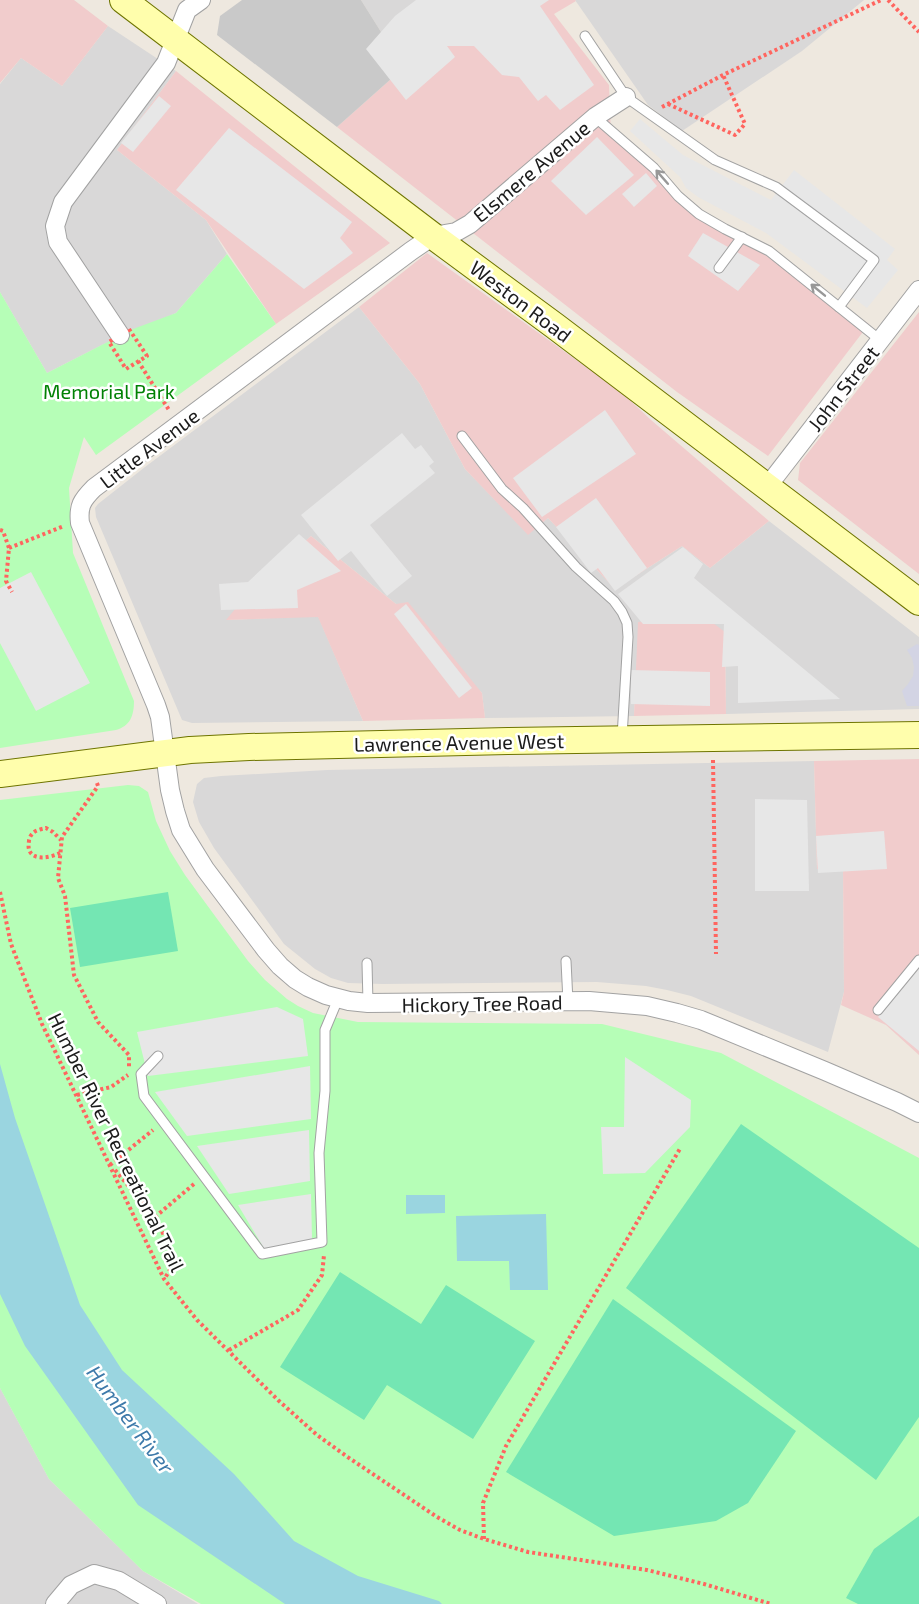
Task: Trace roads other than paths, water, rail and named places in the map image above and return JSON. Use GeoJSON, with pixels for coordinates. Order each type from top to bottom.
{"type":"FeatureCollection","features":[{"type":"Feature","properties":{"kind":"main road","name":"Weston Road"},"geometry":{"type":"LineString","coordinates":[[123,0],[919,602]]}},
{"type":"Feature","properties":{"kind":"main road","name":"Lawrence Avenue West"},"geometry":{"type":"LineString","coordinates":[[0,774],[165,753],[249,747],[919,735]]}},
{"type":"Feature","properties":{"kind":"street"},"geometry":{"type":"LineString","coordinates":[[120,335],[58,242],[55,226],[63,202],[166,63],[187,10],[201,0]]}},
{"type":"Feature","properties":{"kind":"street","name":"Elsmere Avenue"},"geometry":{"type":"LineString","coordinates":[[433,236],[456,232],[470,224],[595,117],[626,97]]}},
{"type":"Feature","properties":{"kind":"street","name":"Little Avenue"},"geometry":{"type":"LineString","coordinates":[[165,753],[156,705],[80,523],[81,504],[94,488],[433,236]]}},
{"type":"Feature","properties":{"kind":"street","name":"John Street"},"geometry":{"type":"LineString","coordinates":[[767,487],[919,290]]}},
{"type":"Feature","properties":{"kind":"street","name":"Hickory Tree Road"},"geometry":{"type":"LineString","coordinates":[[165,753],[170,790],[181,830],[205,869],[266,950],[280,966],[308,987],[338,999],[368,1004],[590,1001],[637,1005],[685,1015],[734,1033],[919,1113]]}},
{"type":"Feature","properties":{"kind":"street"},"geometry":{"type":"LineString","coordinates":[[55,1604],[71,1585],[94,1574],[119,1581],[157,1604]]}},
{"type":"Feature","properties":{"kind":"lane"},"geometry":{"type":"LineString","coordinates":[[585,36],[626,97],[715,160],[776,186],[874,260],[839,307]]}},
{"type":"Feature","properties":{"kind":"lane"},"geometry":{"type":"LineString","coordinates":[[595,117],[654,168],[678,196],[699,214],[769,251],[880,340]]}},
{"type":"Feature","properties":{"kind":"lane"},"geometry":{"type":"LineString","coordinates":[[719,268],[742,237]]}},
{"type":"Feature","properties":{"kind":"lane"},"geometry":{"type":"LineString","coordinates":[[462,436],[502,489],[523,508],[576,567],[614,601],[622,612],[627,623],[627,637],[621,740]]}},
{"type":"Feature","properties":{"kind":"lane"},"geometry":{"type":"LineString","coordinates":[[878,1010],[919,960]]}},
{"type":"Feature","properties":{"kind":"lane"},"geometry":{"type":"LineString","coordinates":[[566,961],[568,1002]]}},
{"type":"Feature","properties":{"kind":"lane"},"geometry":{"type":"LineString","coordinates":[[367,963],[368,1004]]}},
{"type":"Feature","properties":{"kind":"lane"},"geometry":{"type":"LineString","coordinates":[[158,1056],[141,1074],[144,1096],[262,1254],[322,1242],[319,1153],[325,1091],[325,1030],[338,999]]}},
{"type":"Feature","properties":{"kind":"water","name":"Humber River"},"geometry":{"type":"Polygon","coordinates":[[[0,1064],[15,1118],[80,1305],[122,1370],[234,1474],[294,1541],[358,1576],[439,1601],[442,1604],[285,1604],[138,1505],[25,1346],[0,1294],[0,1064]]]}},
{"type":"Feature","properties":{"kind":"water"},"geometry":{"type":"Polygon","coordinates":[[[406,1195],[445,1195],[445,1213],[406,1214],[406,1195]]]}},
{"type":"Feature","properties":{"kind":"water"},"geometry":{"type":"Polygon","coordinates":[[[546,1214],[548,1290],[510,1290],[509,1261],[457,1261],[456,1216],[546,1214]]]}},
{"type":"Feature","properties":{"kind":"park label","name":"Memorial Park"},"geometry":{"type":"Point","coordinates":[109,391]}}]}
